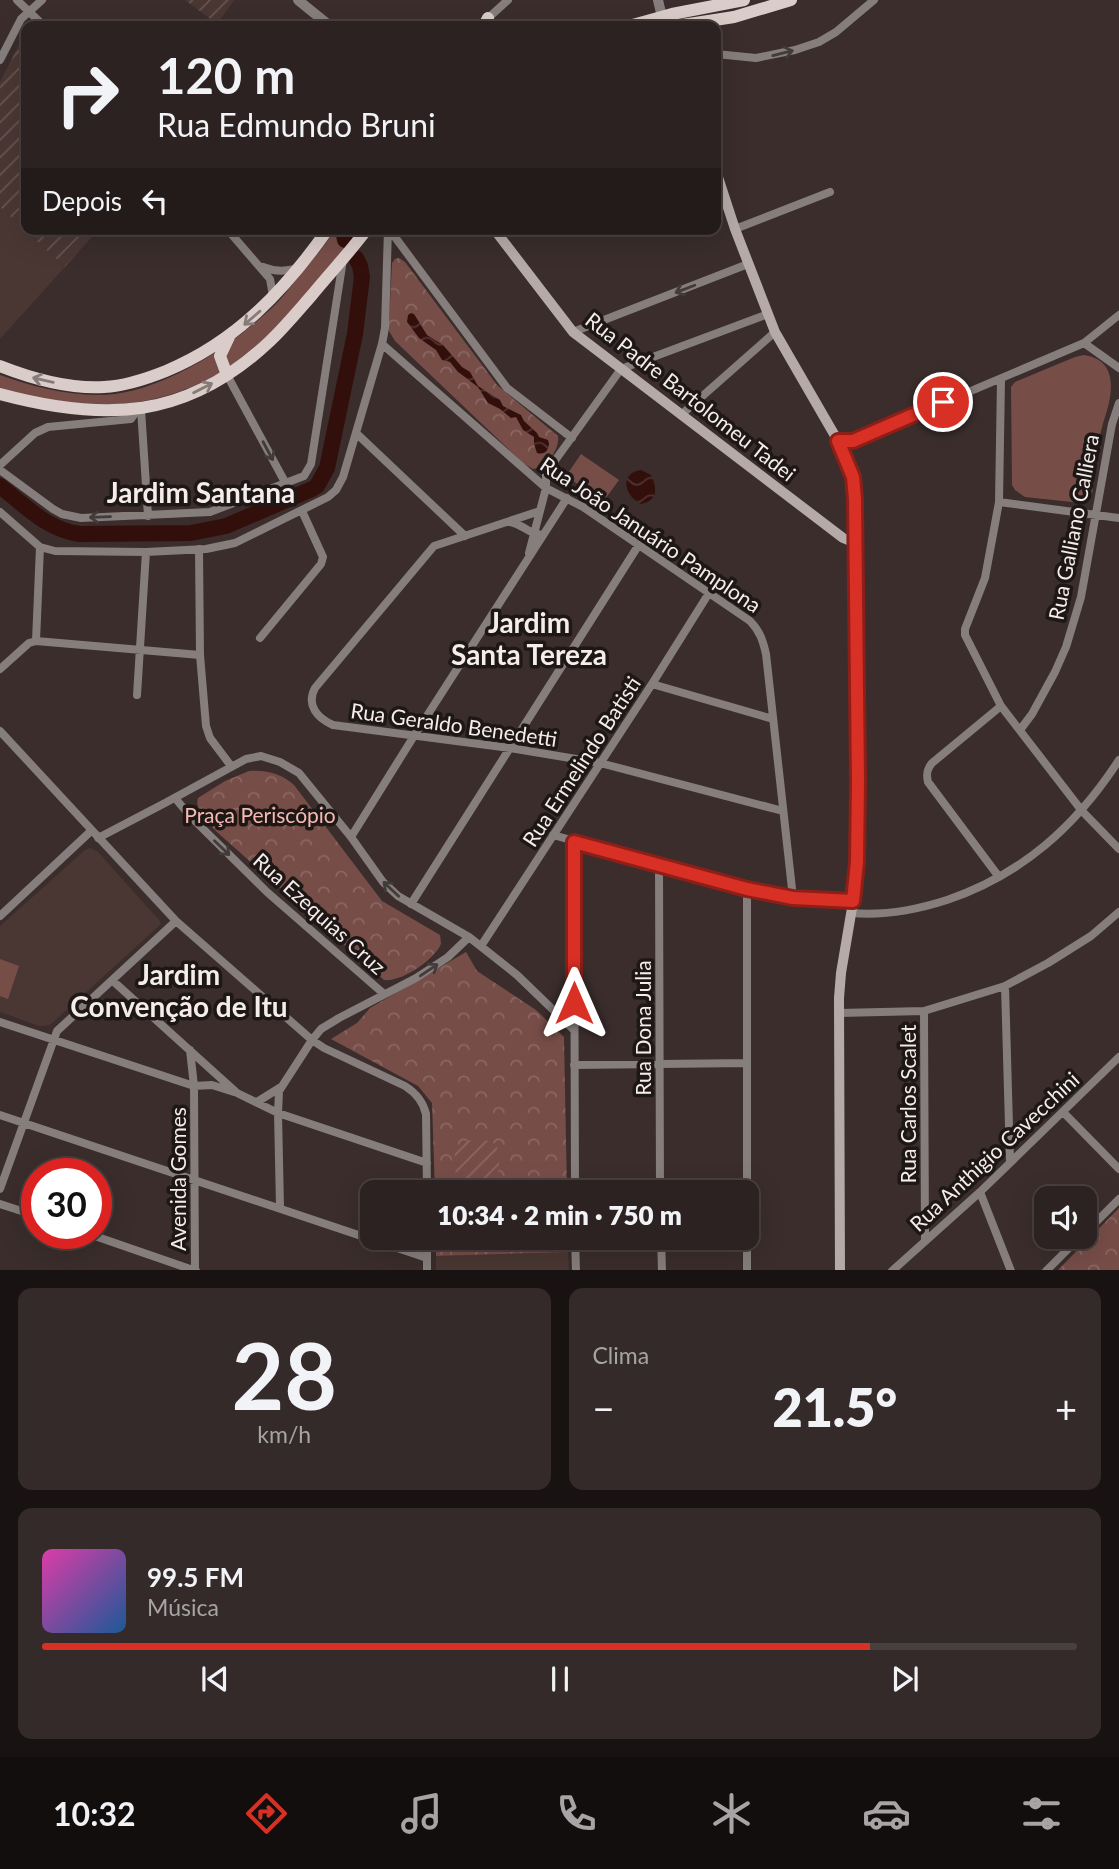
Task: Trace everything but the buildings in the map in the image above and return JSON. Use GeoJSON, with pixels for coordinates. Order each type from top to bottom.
{"type":"FeatureCollection","features":[{"type":"Feature","properties":{"kind":"main road"},"geometry":{"type":"LineString","coordinates":[[665,21],[744,0]]}},
{"type":"Feature","properties":{"kind":"main road"},"geometry":{"type":"LineString","coordinates":[[708,21],[734,17],[791,0]]}},
{"type":"Feature","properties":{"kind":"main road"},"geometry":{"type":"LineString","coordinates":[[721,186],[775,331],[838,441],[853,477],[858,817],[857,862],[841,973],[839,1013],[840,1270]]}},
{"type":"Feature","properties":{"kind":"main road"},"geometry":{"type":"LineString","coordinates":[[0,366],[30,377],[67,385],[123,385],[154,376],[184,363],[229,337],[272,299],[301,267],[324,235]]}},
{"type":"Feature","properties":{"kind":"main road"},"geometry":{"type":"LineString","coordinates":[[0,394],[83,411],[140,409],[186,397],[227,375],[269,342],[362,235]]}},
{"type":"Feature","properties":{"kind":"main road","name":"Rua Padre Bartolomeu Tadei"},"geometry":{"type":"LineString","coordinates":[[499,235],[573,331],[843,538],[855,543]]}},
{"type":"Feature","properties":{"kind":"main road"},"geometry":{"type":"LineString","coordinates":[[227,375],[220,356],[229,337]]}},
{"type":"Feature","properties":{"kind":"street"},"geometry":{"type":"LineString","coordinates":[[17,0],[39,21]]}},
{"type":"Feature","properties":{"kind":"street"},"geometry":{"type":"LineString","coordinates":[[0,60],[18,24],[42,0]]}},
{"type":"Feature","properties":{"kind":"street"},"geometry":{"type":"LineString","coordinates":[[298,0],[324,21]]}},
{"type":"Feature","properties":{"kind":"street"},"geometry":{"type":"LineString","coordinates":[[486,21],[508,0]]}},
{"type":"Feature","properties":{"kind":"street"},"geometry":{"type":"LineString","coordinates":[[658,0],[665,21]]}},
{"type":"Feature","properties":{"kind":"street"},"geometry":{"type":"LineString","coordinates":[[721,54],[757,58],[819,42],[836,32],[874,0]]}},
{"type":"Feature","properties":{"kind":"street"},"geometry":{"type":"LineString","coordinates":[[735,229],[830,192]]}},
{"type":"Feature","properties":{"kind":"street"},"geometry":{"type":"LineString","coordinates":[[233,235],[272,283],[272,299]]}},
{"type":"Feature","properties":{"kind":"street"},"geometry":{"type":"LineString","coordinates":[[0,512],[40,547],[55,551],[146,552],[218,548],[328,497],[336,490],[343,477],[382,344],[388,235]]}},
{"type":"Feature","properties":{"kind":"street"},"geometry":{"type":"LineString","coordinates":[[393,235],[508,388],[572,438]]}},
{"type":"Feature","properties":{"kind":"street"},"geometry":{"type":"LineString","coordinates":[[140,409],[131,419],[57,425],[40,430],[0,467],[53,509],[81,518],[210,512],[304,476],[311,464],[343,259]]}},
{"type":"Feature","properties":{"kind":"street"},"geometry":{"type":"LineString","coordinates":[[573,331],[748,264]]}},
{"type":"Feature","properties":{"kind":"street"},"geometry":{"type":"LineString","coordinates":[[260,265],[276,271],[301,267]]}},
{"type":"Feature","properties":{"kind":"street"},"geometry":{"type":"LineString","coordinates":[[526,563],[546,488],[546,473],[621,369],[768,314]]}},
{"type":"Feature","properties":{"kind":"street"},"geometry":{"type":"LineString","coordinates":[[838,441],[853,441],[1084,343],[1119,315]]}},
{"type":"Feature","properties":{"kind":"street"},"geometry":{"type":"LineString","coordinates":[[681,415],[775,331]]}},
{"type":"Feature","properties":{"kind":"street"},"geometry":{"type":"LineString","coordinates":[[1084,343],[1119,368]]}},
{"type":"Feature","properties":{"kind":"street","name":"Rua João Januário Pamplona"},"geometry":{"type":"LineString","coordinates":[[382,344],[546,488],[583,507],[757,628],[766,654],[793,898]]}},
{"type":"Feature","properties":{"kind":"street"},"geometry":{"type":"LineString","coordinates":[[227,375],[286,484]]}},
{"type":"Feature","properties":{"kind":"street"},"geometry":{"type":"LineString","coordinates":[[1000,379],[999,502],[985,578],[965,635],[1001,706],[1082,811],[1119,849]]}},
{"type":"Feature","properties":{"kind":"street","name":"Rua Galliano Calliera"},"geometry":{"type":"LineString","coordinates":[[1020,730],[1032,714],[1066,647],[1081,597],[1094,515],[1112,424],[1119,403]]}},
{"type":"Feature","properties":{"kind":"street"},"geometry":{"type":"LineString","coordinates":[[140,409],[148,516]]}},
{"type":"Feature","properties":{"kind":"street"},"geometry":{"type":"LineString","coordinates":[[356,433],[465,536]]}},
{"type":"Feature","properties":{"kind":"street"},"geometry":{"type":"LineString","coordinates":[[351,837],[567,498]]}},
{"type":"Feature","properties":{"kind":"street"},"geometry":{"type":"LineString","coordinates":[[999,502],[1119,518]]}},
{"type":"Feature","properties":{"kind":"street"},"geometry":{"type":"LineString","coordinates":[[260,638],[321,564],[323,557],[302,511]]}},
{"type":"Feature","properties":{"kind":"street","name":"Rua Geraldo Benedetti"},"geometry":{"type":"LineString","coordinates":[[540,511],[433,546],[315,688],[311,704],[315,712],[323,721],[333,725],[510,748],[600,763],[783,811]]}},
{"type":"Feature","properties":{"kind":"street"},"geometry":{"type":"LineString","coordinates":[[510,522],[518,523],[534,534],[546,532]]}},
{"type":"Feature","properties":{"kind":"street"},"geometry":{"type":"LineString","coordinates":[[411,904],[638,546]]}},
{"type":"Feature","properties":{"kind":"street"},"geometry":{"type":"LineString","coordinates":[[36,642],[40,547]]}},
{"type":"Feature","properties":{"kind":"street"},"geometry":{"type":"LineString","coordinates":[[199,549],[200,656],[206,726],[210,738],[231,766]]}},
{"type":"Feature","properties":{"kind":"street"},"geometry":{"type":"LineString","coordinates":[[137,695],[146,552]]}},
{"type":"Feature","properties":{"kind":"street","name":"Rua Ermelindo Batisti"},"geometry":{"type":"LineString","coordinates":[[481,947],[709,593]]}},
{"type":"Feature","properties":{"kind":"street"},"geometry":{"type":"LineString","coordinates":[[0,669],[29,643],[36,642],[200,656]]}},
{"type":"Feature","properties":{"kind":"street"},"geometry":{"type":"LineString","coordinates":[[652,684],[773,719]]}},
{"type":"Feature","properties":{"kind":"street"},"geometry":{"type":"LineString","coordinates":[[999,877],[928,782],[926,775],[932,763],[1001,706]]}},
{"type":"Feature","properties":{"kind":"street"},"geometry":{"type":"LineString","coordinates":[[0,731],[176,921],[312,1040],[405,1086],[415,1094],[424,1104],[426,1114],[427,1180]]}},
{"type":"Feature","properties":{"kind":"street"},"geometry":{"type":"LineString","coordinates":[[0,916],[94,834],[175,798],[231,766],[261,756],[280,761],[299,773],[351,837],[383,882],[398,896],[470,937],[517,975],[574,1030]]}},
{"type":"Feature","properties":{"kind":"street"},"geometry":{"type":"LineString","coordinates":[[851,914],[888,914],[913,910],[965,894],[999,877],[1041,850],[1082,811],[1119,760]]}},
{"type":"Feature","properties":{"kind":"street","name":"Rua Ezequias Cruz"},"geometry":{"type":"LineString","coordinates":[[175,798],[267,892],[384,994]]}},
{"type":"Feature","properties":{"kind":"street"},"geometry":{"type":"LineString","coordinates":[[553,835],[747,889],[793,898],[853,901]]}},
{"type":"Feature","properties":{"kind":"street"},"geometry":{"type":"LineString","coordinates":[[574,842],[575,1180]]}},
{"type":"Feature","properties":{"kind":"street","name":"Rua Dona Julia"},"geometry":{"type":"LineString","coordinates":[[659,864],[660,1180]]}},
{"type":"Feature","properties":{"kind":"street"},"geometry":{"type":"LineString","coordinates":[[747,889],[747,1180]]}},
{"type":"Feature","properties":{"kind":"street"},"geometry":{"type":"LineString","coordinates":[[839,1013],[923,1011],[1005,986],[1091,936],[1119,912]]}},
{"type":"Feature","properties":{"kind":"street"},"geometry":{"type":"LineString","coordinates":[[0,1189],[57,1031],[176,921]]}},
{"type":"Feature","properties":{"kind":"street"},"geometry":{"type":"LineString","coordinates":[[280,1207],[278,1100],[281,1087],[312,1040],[321,1029],[339,1018],[427,971],[470,937]]}},
{"type":"Feature","properties":{"kind":"street"},"geometry":{"type":"LineString","coordinates":[[113,981],[237,1093]]}},
{"type":"Feature","properties":{"kind":"street"},"geometry":{"type":"LineString","coordinates":[[1005,986],[1010,1161]]}},
{"type":"Feature","properties":{"kind":"street","name":"Rua Carlos Scalet"},"geometry":{"type":"LineString","coordinates":[[923,1011],[925,1239]]}},
{"type":"Feature","properties":{"kind":"street"},"geometry":{"type":"LineString","coordinates":[[0,1021],[194,1086],[212,1085],[237,1093],[278,1113],[427,1163]]}},
{"type":"Feature","properties":{"kind":"street","name":"Avenida Gomes"},"geometry":{"type":"LineString","coordinates":[[190,1050],[194,1086],[195,1270]]}},
{"type":"Feature","properties":{"kind":"street","name":"Avenida Gomes"},"geometry":{"type":"LineString","coordinates":[[194,1086],[198,1057]]}},
{"type":"Feature","properties":{"kind":"street","name":"Rua Anthigio Cavecchini"},"geometry":{"type":"LineString","coordinates":[[892,1270],[980,1192],[1119,1057]]}},
{"type":"Feature","properties":{"kind":"street"},"geometry":{"type":"LineString","coordinates":[[574,1065],[747,1063]]}},
{"type":"Feature","properties":{"kind":"street"},"geometry":{"type":"LineString","coordinates":[[257,1102],[281,1087]]}},
{"type":"Feature","properties":{"kind":"street"},"geometry":{"type":"LineString","coordinates":[[1063,1112],[1119,1168]]}},
{"type":"Feature","properties":{"kind":"street"},"geometry":{"type":"LineString","coordinates":[[0,1115],[427,1258]]}},
{"type":"Feature","properties":{"kind":"street"},"geometry":{"type":"LineString","coordinates":[[980,1192],[1011,1270]]}},
{"type":"Feature","properties":{"kind":"street"},"geometry":{"type":"LineString","coordinates":[[1097,1221],[1119,1199]]}},
{"type":"Feature","properties":{"kind":"street"},"geometry":{"type":"LineString","coordinates":[[0,1204],[21,1211]]}},
{"type":"Feature","properties":{"kind":"street"},"geometry":{"type":"LineString","coordinates":[[112,1242],[195,1270]]}},
{"type":"Feature","properties":{"kind":"street"},"geometry":{"type":"LineString","coordinates":[[1046,1270],[1068,1249]]}},
{"type":"Feature","properties":{"kind":"street"},"geometry":{"type":"LineString","coordinates":[[427,1250],[427,1270]]}},
{"type":"Feature","properties":{"kind":"street"},"geometry":{"type":"LineString","coordinates":[[575,1250],[576,1270]]}},
{"type":"Feature","properties":{"kind":"street"},"geometry":{"type":"LineString","coordinates":[[661,1250],[662,1270]]}},
{"type":"Feature","properties":{"kind":"street"},"geometry":{"type":"LineString","coordinates":[[747,1250],[747,1270]]}},
{"type":"Feature","properties":{"kind":"shaded area"},"geometry":{"type":"Polygon","coordinates":[[[185,0],[234,0],[219,21],[213,21],[185,0]]]}},
{"type":"Feature","properties":{"kind":"shaded area"},"geometry":{"type":"Polygon","coordinates":[[[21,41],[21,226],[0,207],[0,82],[21,41]]]}},
{"type":"Feature","properties":{"kind":"shaded area"},"geometry":{"type":"Polygon","coordinates":[[[0,207],[21,226],[21,235],[30,235],[65,267],[0,339],[0,207]]]}},
{"type":"Feature","properties":{"kind":"shaded area"},"geometry":{"type":"Polygon","coordinates":[[[30,235],[94,235],[65,267],[30,235]]]}},
{"type":"Feature","properties":{"kind":"shaded area"},"geometry":{"type":"Polygon","coordinates":[[[90,848],[97,851],[161,924],[50,1025],[39,1026],[0,1012],[0,926],[90,848]]]}},
{"type":"Feature","properties":{"kind":"shaded area"},"geometry":{"type":"Polygon","coordinates":[[[568,1252],[569,1270],[436,1270],[436,1256],[568,1252]]]}},
{"type":"Feature","properties":{"kind":"green space"},"geometry":{"type":"Polygon","coordinates":[[[331,235],[357,235],[276,331],[245,357],[213,377],[180,391],[147,400],[112,405],[39,399],[0,389],[0,375],[57,391],[86,395],[115,394],[136,390],[180,373],[222,348],[260,319],[331,235]]]}},
{"type":"Feature","properties":{"kind":"green space"},"geometry":{"type":"Polygon","coordinates":[[[399,258],[405,262],[497,385],[558,436],[555,452],[543,465],[533,469],[523,463],[395,341],[389,331],[389,322],[392,263],[399,258]]]}},
{"type":"Feature","properties":{"kind":"green space"},"geometry":{"type":"Polygon","coordinates":[[[1084,355],[1103,364],[1111,380],[1110,400],[1096,453],[1091,497],[1081,503],[1025,497],[1012,485],[1011,387],[1015,382],[1084,355]]]}},
{"type":"Feature","properties":{"kind":"green space"},"geometry":{"type":"Polygon","coordinates":[[[581,454],[619,480],[603,502],[566,476],[581,454]]]}},
{"type":"Feature","properties":{"kind":"green space","name":"Praça Periscópio"},"geometry":{"type":"Polygon","coordinates":[[[249,771],[273,774],[294,785],[382,901],[440,935],[441,944],[432,957],[408,974],[384,980],[218,833],[200,813],[198,798],[225,781],[249,771]]]}},
{"type":"Feature","properties":{"kind":"green space"},"geometry":{"type":"Polygon","coordinates":[[[466,952],[477,971],[536,1010],[564,1037],[567,1180],[435,1180],[432,1103],[418,1086],[331,1039],[357,1023],[370,1008],[466,952]]]}},
{"type":"Feature","properties":{"kind":"green space"},"geometry":{"type":"Polygon","coordinates":[[[0,959],[19,966],[8,999],[0,996],[0,959]]]}},
{"type":"Feature","properties":{"kind":"green space"},"geometry":{"type":"Polygon","coordinates":[[[485,1140],[496,1144],[499,1162],[493,1180],[460,1180],[457,1176],[454,1157],[459,1146],[465,1141],[485,1140]]]}},
{"type":"Feature","properties":{"kind":"green space"},"geometry":{"type":"Polygon","coordinates":[[[1119,1208],[1119,1270],[1058,1270],[1079,1249],[1097,1249],[1097,1230],[1119,1208]]]}},
{"type":"Feature","properties":{"kind":"green space"},"geometry":{"type":"Polygon","coordinates":[[[436,1250],[568,1250],[568,1252],[436,1256],[436,1250]]]}},
{"type":"Feature","properties":{"kind":"water"},"geometry":{"type":"Polygon","coordinates":[[[411,313],[427,335],[443,345],[462,367],[470,372],[478,386],[500,400],[503,406],[521,415],[539,437],[548,440],[546,452],[537,453],[534,437],[523,430],[516,417],[511,418],[488,403],[478,387],[458,372],[450,362],[442,360],[436,350],[419,338],[407,322],[411,313]]]}},
{"type":"Feature","properties":{"kind":"water"},"geometry":{"type":"Polygon","coordinates":[[[641,470],[651,475],[655,494],[641,504],[631,496],[626,485],[629,475],[641,470]]]}},
{"type":"Feature","properties":{"kind":"waterway"},"geometry":{"type":"LineString","coordinates":[[344,235],[345,240]]}},
{"type":"Feature","properties":{"kind":"waterway"},"geometry":{"type":"LineString","coordinates":[[0,486],[47,522],[68,532],[80,534],[191,533],[226,526],[317,486],[327,468],[355,334],[362,277],[356,258]]}},
{"type":"Feature","properties":{"kind":"district","name":"Jardim Santana"},"geometry":{"type":"Point","coordinates":[201,492]}},
{"type":"Feature","properties":{"kind":"district","name":"Jardim Santa Tereza"},"geometry":{"type":"Point","coordinates":[529,638]}},
{"type":"Feature","properties":{"kind":"district","name":"Jardim Convenção de Itu"},"geometry":{"type":"Point","coordinates":[179,990]}},
{"type":"Feature","properties":{"kind":"route"},"geometry":{"type":"LineString","coordinates":[[574,1003],[574,842],[747,889],[807,900],[853,901],[857,862],[858,782],[855,499],[853,477],[838,441],[853,441],[943,402]]}}]}
